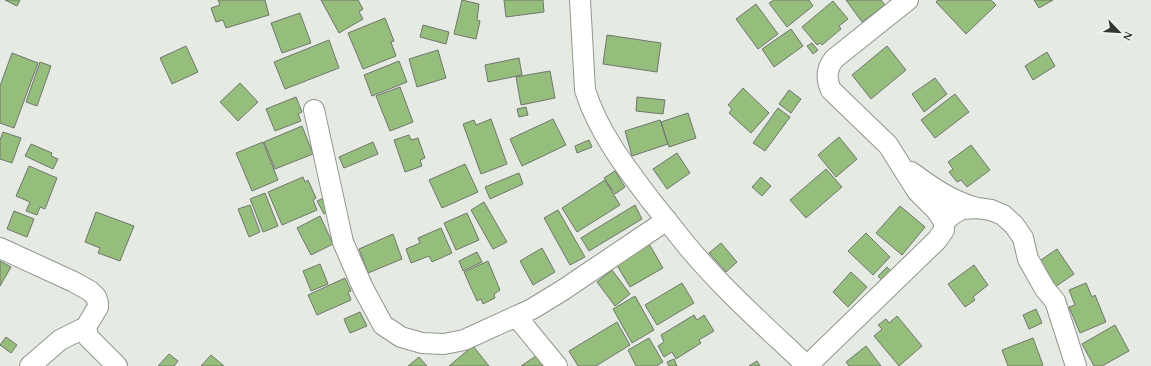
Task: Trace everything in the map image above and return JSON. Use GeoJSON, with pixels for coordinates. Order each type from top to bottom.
{"type":"FeatureCollection","features":[{"type":"Feature","properties":{"kind":"street"},"geometry":{"type":"LineString","coordinates":[[580,0],[586,90],[589,104],[606,137],[620,159],[689,248],[740,302],[807,366],[937,240],[944,230],[944,222],[936,210],[917,191],[888,145],[831,90],[827,78],[828,69],[834,60],[908,0]]}},
{"type":"Feature","properties":{"kind":"street"},"geometry":{"type":"LineString","coordinates":[[314,110],[343,242],[363,288],[383,325],[401,337],[422,343],[444,344],[464,340],[532,309],[667,220]]}},
{"type":"Feature","properties":{"kind":"street"},"geometry":{"type":"LineString","coordinates":[[901,165],[943,194],[962,204],[991,210],[1003,215],[1014,226],[1023,238],[1028,259],[1045,289],[1054,301],[1076,366]]}},
{"type":"Feature","properties":{"kind":"street"},"geometry":{"type":"LineString","coordinates":[[944,222],[953,214],[962,209],[978,208]]}},
{"type":"Feature","properties":{"kind":"street"},"geometry":{"type":"LineString","coordinates":[[0,248],[74,282],[90,291],[96,297],[98,303],[98,307],[86,327],[60,340],[30,366]]}},
{"type":"Feature","properties":{"kind":"street"},"geometry":{"type":"LineString","coordinates":[[516,316],[557,366]]}},
{"type":"Feature","properties":{"kind":"street"},"geometry":{"type":"LineString","coordinates":[[86,327],[88,337],[117,366]]}},
{"type":"Feature","properties":{"kind":"building"},"geometry":{"type":"Polygon","coordinates":[[[5,0],[20,0],[17,6],[5,0]]]}},
{"type":"Feature","properties":{"kind":"building"},"geometry":{"type":"Polygon","coordinates":[[[218,0],[265,0],[269,15],[226,28],[223,20],[216,22],[211,8],[220,5],[218,0]]]}},
{"type":"Feature","properties":{"kind":"building"},"geometry":{"type":"Polygon","coordinates":[[[321,0],[358,0],[363,9],[359,12],[363,19],[339,33],[321,0]]]}},
{"type":"Feature","properties":{"kind":"building"},"geometry":{"type":"Polygon","coordinates":[[[462,0],[479,4],[477,20],[480,21],[476,39],[454,34],[462,0]]]}},
{"type":"Feature","properties":{"kind":"building"},"geometry":{"type":"Polygon","coordinates":[[[504,0],[543,0],[544,12],[506,17],[504,0]]]}},
{"type":"Feature","properties":{"kind":"building"},"geometry":{"type":"Polygon","coordinates":[[[774,0],[809,0],[813,6],[787,27],[769,3],[774,0]]]}},
{"type":"Feature","properties":{"kind":"building"},"geometry":{"type":"Polygon","coordinates":[[[846,0],[881,0],[885,5],[862,22],[846,0]]]}},
{"type":"Feature","properties":{"kind":"building"},"geometry":{"type":"Polygon","coordinates":[[[938,0],[991,0],[996,5],[966,34],[936,2],[938,0]]]}},
{"type":"Feature","properties":{"kind":"building"},"geometry":{"type":"Polygon","coordinates":[[[1034,0],[1053,0],[1039,8],[1034,0]]]}},
{"type":"Feature","properties":{"kind":"building"},"geometry":{"type":"Polygon","coordinates":[[[833,1],[848,19],[839,26],[841,29],[822,45],[820,43],[817,45],[802,27],[833,1]]]}},
{"type":"Feature","properties":{"kind":"building"},"geometry":{"type":"Polygon","coordinates":[[[756,4],[778,34],[758,49],[736,19],[756,4]]]}},
{"type":"Feature","properties":{"kind":"building"},"geometry":{"type":"Polygon","coordinates":[[[300,13],[311,43],[282,53],[271,23],[300,13]]]}},
{"type":"Feature","properties":{"kind":"building"},"geometry":{"type":"Polygon","coordinates":[[[385,18],[394,41],[391,42],[396,56],[363,69],[348,33],[385,18]]]}},
{"type":"Feature","properties":{"kind":"building"},"geometry":{"type":"Polygon","coordinates":[[[423,25],[449,32],[446,44],[420,37],[423,25]]]}},
{"type":"Feature","properties":{"kind":"building"},"geometry":{"type":"Polygon","coordinates":[[[791,29],[803,46],[774,67],[762,49],[791,29]]]}},
{"type":"Feature","properties":{"kind":"building"},"geometry":{"type":"Polygon","coordinates":[[[607,35],[661,43],[657,72],[603,64],[607,35]]]}},
{"type":"Feature","properties":{"kind":"building"},"geometry":{"type":"Polygon","coordinates":[[[329,40],[339,68],[285,89],[274,62],[329,40]]]}},
{"type":"Feature","properties":{"kind":"building"},"geometry":{"type":"Polygon","coordinates":[[[812,43],[818,50],[813,54],[807,46],[812,43]]]}},
{"type":"Feature","properties":{"kind":"building"},"geometry":{"type":"Polygon","coordinates":[[[186,46],[198,72],[172,84],[160,58],[186,46]]]}},
{"type":"Feature","properties":{"kind":"building"},"geometry":{"type":"Polygon","coordinates":[[[887,46],[906,70],[871,99],[852,75],[887,46]]]}},
{"type":"Feature","properties":{"kind":"building"},"geometry":{"type":"Polygon","coordinates":[[[438,50],[446,78],[417,87],[409,59],[438,50]]]}},
{"type":"Feature","properties":{"kind":"building"},"geometry":{"type":"Polygon","coordinates":[[[1047,52],[1055,66],[1033,80],[1025,66],[1047,52]]]}},
{"type":"Feature","properties":{"kind":"building"},"geometry":{"type":"Polygon","coordinates":[[[12,53],[38,63],[14,128],[0,123],[0,86],[12,53]]]}},
{"type":"Feature","properties":{"kind":"building"},"geometry":{"type":"Polygon","coordinates":[[[519,58],[522,75],[488,82],[485,65],[519,58]]]}},
{"type":"Feature","properties":{"kind":"building"},"geometry":{"type":"Polygon","coordinates":[[[399,61],[407,82],[372,96],[364,75],[399,61]]]}},
{"type":"Feature","properties":{"kind":"building"},"geometry":{"type":"Polygon","coordinates":[[[40,62],[51,66],[37,106],[26,102],[40,62]]]}},
{"type":"Feature","properties":{"kind":"building"},"geometry":{"type":"Polygon","coordinates":[[[550,71],[555,98],[521,105],[516,77],[550,71]]]}},
{"type":"Feature","properties":{"kind":"building"},"geometry":{"type":"Polygon","coordinates":[[[935,78],[947,94],[924,112],[912,94],[935,78]]]}},
{"type":"Feature","properties":{"kind":"building"},"geometry":{"type":"Polygon","coordinates":[[[240,83],[258,102],[238,121],[220,102],[240,83]]]}},
{"type":"Feature","properties":{"kind":"building"},"geometry":{"type":"Polygon","coordinates":[[[400,87],[413,122],[390,131],[376,96],[400,87]]]}},
{"type":"Feature","properties":{"kind":"building"},"geometry":{"type":"Polygon","coordinates":[[[743,88],[769,113],[751,133],[729,113],[732,109],[728,105],[743,88]]]}},
{"type":"Feature","properties":{"kind":"building"},"geometry":{"type":"Polygon","coordinates":[[[789,90],[801,99],[791,113],[779,104],[789,90]]]}},
{"type":"Feature","properties":{"kind":"building"},"geometry":{"type":"Polygon","coordinates":[[[955,94],[969,112],[935,138],[921,120],[955,94]]]}},
{"type":"Feature","properties":{"kind":"building"},"geometry":{"type":"Polygon","coordinates":[[[296,97],[302,112],[298,114],[301,121],[275,131],[266,109],[296,97]]]}},
{"type":"Feature","properties":{"kind":"building"},"geometry":{"type":"Polygon","coordinates":[[[637,97],[665,100],[663,114],[636,111],[637,97]]]}},
{"type":"Feature","properties":{"kind":"building"},"geometry":{"type":"Polygon","coordinates":[[[526,107],[528,115],[519,117],[517,109],[526,107]]]}},
{"type":"Feature","properties":{"kind":"building"},"geometry":{"type":"Polygon","coordinates":[[[778,108],[790,117],[765,151],[753,143],[778,108]]]}},
{"type":"Feature","properties":{"kind":"building"},"geometry":{"type":"Polygon","coordinates":[[[688,113],[696,138],[669,147],[661,122],[688,113]]]}},
{"type":"Feature","properties":{"kind":"building"},"geometry":{"type":"Polygon","coordinates":[[[491,119],[507,164],[481,174],[463,124],[474,120],[476,125],[491,119]]]}},
{"type":"Feature","properties":{"kind":"building"},"geometry":{"type":"Polygon","coordinates":[[[553,119],[566,145],[522,166],[510,139],[553,119]]]}},
{"type":"Feature","properties":{"kind":"building"},"geometry":{"type":"Polygon","coordinates":[[[660,120],[668,144],[632,156],[625,131],[660,120]]]}},
{"type":"Feature","properties":{"kind":"building"},"geometry":{"type":"Polygon","coordinates":[[[302,126],[313,154],[275,169],[264,142],[302,126]]]}},
{"type":"Feature","properties":{"kind":"building"},"geometry":{"type":"Polygon","coordinates":[[[3,132],[21,138],[12,163],[0,159],[0,140],[3,132]]]}},
{"type":"Feature","properties":{"kind":"building"},"geometry":{"type":"Polygon","coordinates":[[[409,135],[411,140],[418,138],[425,158],[420,160],[422,166],[405,172],[394,140],[409,135]]]}},
{"type":"Feature","properties":{"kind":"building"},"geometry":{"type":"Polygon","coordinates":[[[839,137],[857,159],[836,177],[818,155],[839,137]]]}},
{"type":"Feature","properties":{"kind":"building"},"geometry":{"type":"Polygon","coordinates":[[[589,140],[592,147],[577,153],[575,146],[589,140]]]}},
{"type":"Feature","properties":{"kind":"building"},"geometry":{"type":"Polygon","coordinates":[[[263,142],[278,180],[252,191],[236,153],[263,142]]]}},
{"type":"Feature","properties":{"kind":"building"},"geometry":{"type":"Polygon","coordinates":[[[373,142],[378,154],[344,168],[339,157],[373,142]]]}},
{"type":"Feature","properties":{"kind":"building"},"geometry":{"type":"Polygon","coordinates":[[[31,144],[52,153],[51,156],[58,159],[53,169],[25,156],[31,144]]]}},
{"type":"Feature","properties":{"kind":"building"},"geometry":{"type":"Polygon","coordinates":[[[971,145],[990,170],[967,187],[961,180],[957,182],[949,172],[953,169],[948,162],[971,145]]]}},
{"type":"Feature","properties":{"kind":"building"},"geometry":{"type":"Polygon","coordinates":[[[677,153],[690,173],[667,189],[653,169],[677,153]]]}},
{"type":"Feature","properties":{"kind":"building"},"geometry":{"type":"Polygon","coordinates":[[[465,164],[478,192],[442,208],[429,180],[465,164]]]}},
{"type":"Feature","properties":{"kind":"building"},"geometry":{"type":"Polygon","coordinates":[[[29,166],[57,178],[45,209],[40,207],[37,215],[26,211],[30,202],[16,196],[29,166]]]}},
{"type":"Feature","properties":{"kind":"building"},"geometry":{"type":"Polygon","coordinates":[[[826,169],[842,187],[806,218],[790,200],[826,169]]]}},
{"type":"Feature","properties":{"kind":"building"},"geometry":{"type":"Polygon","coordinates":[[[615,171],[625,187],[615,194],[604,178],[615,171]]]}},
{"type":"Feature","properties":{"kind":"building"},"geometry":{"type":"Polygon","coordinates":[[[519,173],[523,184],[490,199],[485,187],[519,173]]]}},
{"type":"Feature","properties":{"kind":"building"},"geometry":{"type":"Polygon","coordinates":[[[303,177],[305,182],[308,180],[316,198],[313,200],[317,210],[282,225],[268,192],[303,177]]]}},
{"type":"Feature","properties":{"kind":"building"},"geometry":{"type":"Polygon","coordinates":[[[761,177],[771,186],[762,196],[752,187],[761,177]]]}},
{"type":"Feature","properties":{"kind":"building"},"geometry":{"type":"Polygon","coordinates":[[[605,180],[620,205],[577,232],[562,208],[605,180]]]}},
{"type":"Feature","properties":{"kind":"building"},"geometry":{"type":"Polygon","coordinates":[[[265,193],[278,226],[263,232],[250,199],[265,193]]]}},
{"type":"Feature","properties":{"kind":"building"},"geometry":{"type":"Polygon","coordinates":[[[328,196],[335,209],[324,214],[317,201],[328,196]]]}},
{"type":"Feature","properties":{"kind":"building"},"geometry":{"type":"Polygon","coordinates":[[[484,202],[507,242],[493,249],[471,210],[484,202]]]}},
{"type":"Feature","properties":{"kind":"building"},"geometry":{"type":"Polygon","coordinates":[[[250,205],[260,232],[249,237],[238,209],[250,205]]]}},
{"type":"Feature","properties":{"kind":"building"},"geometry":{"type":"Polygon","coordinates":[[[635,205],[642,219],[589,251],[581,238],[635,205]]]}},
{"type":"Feature","properties":{"kind":"building"},"geometry":{"type":"Polygon","coordinates":[[[900,206],[925,227],[902,255],[876,233],[900,206]]]}},
{"type":"Feature","properties":{"kind":"building"},"geometry":{"type":"Polygon","coordinates":[[[558,210],[585,257],[570,265],[544,218],[558,210]]]}},
{"type":"Feature","properties":{"kind":"building"},"geometry":{"type":"Polygon","coordinates":[[[14,211],[34,219],[27,237],[7,229],[14,211]]]}},
{"type":"Feature","properties":{"kind":"building"},"geometry":{"type":"Polygon","coordinates":[[[96,212],[134,226],[120,261],[98,253],[100,248],[85,242],[96,212]]]}},
{"type":"Feature","properties":{"kind":"building"},"geometry":{"type":"Polygon","coordinates":[[[467,213],[479,240],[456,250],[444,223],[467,213]]]}},
{"type":"Feature","properties":{"kind":"building"},"geometry":{"type":"Polygon","coordinates":[[[320,216],[333,244],[311,255],[297,228],[320,216]]]}},
{"type":"Feature","properties":{"kind":"building"},"geometry":{"type":"Polygon","coordinates":[[[441,228],[452,253],[432,262],[429,256],[411,263],[406,249],[420,243],[418,238],[441,228]]]}},
{"type":"Feature","properties":{"kind":"building"},"geometry":{"type":"Polygon","coordinates":[[[866,233],[890,257],[873,275],[848,251],[866,233]]]}},
{"type":"Feature","properties":{"kind":"building"},"geometry":{"type":"Polygon","coordinates":[[[393,234],[402,259],[368,273],[359,249],[393,234]]]}},
{"type":"Feature","properties":{"kind":"building"},"geometry":{"type":"Polygon","coordinates":[[[648,242],[663,268],[630,287],[615,262],[648,242]]]}},
{"type":"Feature","properties":{"kind":"building"},"geometry":{"type":"Polygon","coordinates":[[[721,243],[737,262],[726,272],[709,253],[721,243]]]}},
{"type":"Feature","properties":{"kind":"building"},"geometry":{"type":"Polygon","coordinates":[[[542,248],[555,272],[533,285],[520,261],[542,248]]]}},
{"type":"Feature","properties":{"kind":"building"},"geometry":{"type":"Polygon","coordinates":[[[1057,249],[1074,274],[1052,289],[1035,264],[1057,249]]]}},
{"type":"Feature","properties":{"kind":"building"},"geometry":{"type":"Polygon","coordinates":[[[477,252],[482,262],[463,271],[459,261],[477,252]]]}},
{"type":"Feature","properties":{"kind":"building"},"geometry":{"type":"Polygon","coordinates":[[[0,261],[11,267],[0,286],[0,261]]]}},
{"type":"Feature","properties":{"kind":"building"},"geometry":{"type":"Polygon","coordinates":[[[488,261],[500,290],[494,294],[495,298],[483,304],[481,299],[477,301],[464,272],[488,261]]]}},
{"type":"Feature","properties":{"kind":"building"},"geometry":{"type":"Polygon","coordinates":[[[320,264],[328,284],[311,291],[303,271],[320,264]]]}},
{"type":"Feature","properties":{"kind":"building"},"geometry":{"type":"Polygon","coordinates":[[[974,265],[988,285],[973,297],[975,300],[965,307],[948,284],[974,265]]]}},
{"type":"Feature","properties":{"kind":"building"},"geometry":{"type":"Polygon","coordinates":[[[887,267],[894,274],[885,284],[878,276],[887,267]]]}},
{"type":"Feature","properties":{"kind":"building"},"geometry":{"type":"Polygon","coordinates":[[[612,270],[630,294],[615,306],[597,282],[612,270]]]}},
{"type":"Feature","properties":{"kind":"building"},"geometry":{"type":"Polygon","coordinates":[[[851,272],[867,287],[848,307],[833,292],[851,272]]]}},
{"type":"Feature","properties":{"kind":"building"},"geometry":{"type":"Polygon","coordinates":[[[345,278],[351,291],[348,292],[351,300],[317,315],[308,295],[345,278]]]}},
{"type":"Feature","properties":{"kind":"building"},"geometry":{"type":"Polygon","coordinates":[[[682,283],[694,303],[657,325],[645,305],[682,283]]]}},
{"type":"Feature","properties":{"kind":"building"},"geometry":{"type":"Polygon","coordinates":[[[1086,283],[1092,297],[1095,295],[1106,322],[1080,333],[1069,307],[1075,305],[1069,290],[1086,283]]]}},
{"type":"Feature","properties":{"kind":"building"},"geometry":{"type":"Polygon","coordinates":[[[635,296],[654,330],[632,343],[613,309],[635,296]]]}},
{"type":"Feature","properties":{"kind":"building"},"geometry":{"type":"Polygon","coordinates":[[[1036,309],[1042,323],[1029,329],[1023,315],[1036,309]]]}},
{"type":"Feature","properties":{"kind":"building"},"geometry":{"type":"Polygon","coordinates":[[[360,312],[367,326],[350,333],[344,319],[360,312]]]}},
{"type":"Feature","properties":{"kind":"building"},"geometry":{"type":"Polygon","coordinates":[[[694,315],[697,320],[704,315],[714,331],[699,340],[701,343],[676,359],[672,352],[664,357],[658,346],[664,342],[661,335],[694,315]]]}},
{"type":"Feature","properties":{"kind":"building"},"geometry":{"type":"Polygon","coordinates":[[[897,316],[922,346],[899,366],[874,336],[882,329],[878,325],[886,319],[889,323],[897,316]]]}},
{"type":"Feature","properties":{"kind":"building"},"geometry":{"type":"Polygon","coordinates":[[[617,322],[630,345],[596,366],[578,366],[569,351],[617,322]]]}},
{"type":"Feature","properties":{"kind":"building"},"geometry":{"type":"Polygon","coordinates":[[[1115,325],[1129,351],[1102,366],[1094,366],[1082,344],[1115,325]]]}},
{"type":"Feature","properties":{"kind":"building"},"geometry":{"type":"Polygon","coordinates":[[[6,337],[17,345],[11,353],[0,345],[6,337]]]}},
{"type":"Feature","properties":{"kind":"building"},"geometry":{"type":"Polygon","coordinates":[[[649,338],[663,362],[656,366],[636,366],[628,350],[649,338]]]}},
{"type":"Feature","properties":{"kind":"building"},"geometry":{"type":"Polygon","coordinates":[[[1033,338],[1043,365],[1008,366],[1002,350],[1033,338]]]}},
{"type":"Feature","properties":{"kind":"building"},"geometry":{"type":"Polygon","coordinates":[[[473,346],[489,366],[449,366],[473,346]]]}},
{"type":"Feature","properties":{"kind":"building"},"geometry":{"type":"Polygon","coordinates":[[[866,346],[881,366],[849,366],[846,362],[866,346]]]}},
{"type":"Feature","properties":{"kind":"building"},"geometry":{"type":"Polygon","coordinates":[[[169,354],[178,361],[174,366],[158,366],[169,354]]]}},
{"type":"Feature","properties":{"kind":"building"},"geometry":{"type":"Polygon","coordinates":[[[211,355],[224,366],[201,366],[211,355]]]}},
{"type":"Feature","properties":{"kind":"building"},"geometry":{"type":"Polygon","coordinates":[[[536,356],[543,366],[521,366],[536,356]]]}},
{"type":"Feature","properties":{"kind":"building"},"geometry":{"type":"Polygon","coordinates":[[[419,357],[427,366],[408,366],[419,357]]]}},
{"type":"Feature","properties":{"kind":"building"},"geometry":{"type":"Polygon","coordinates":[[[674,359],[677,366],[669,366],[667,362],[674,359]]]}},
{"type":"Feature","properties":{"kind":"building"},"geometry":{"type":"Polygon","coordinates":[[[757,361],[760,366],[749,366],[757,361]]]}}]}
